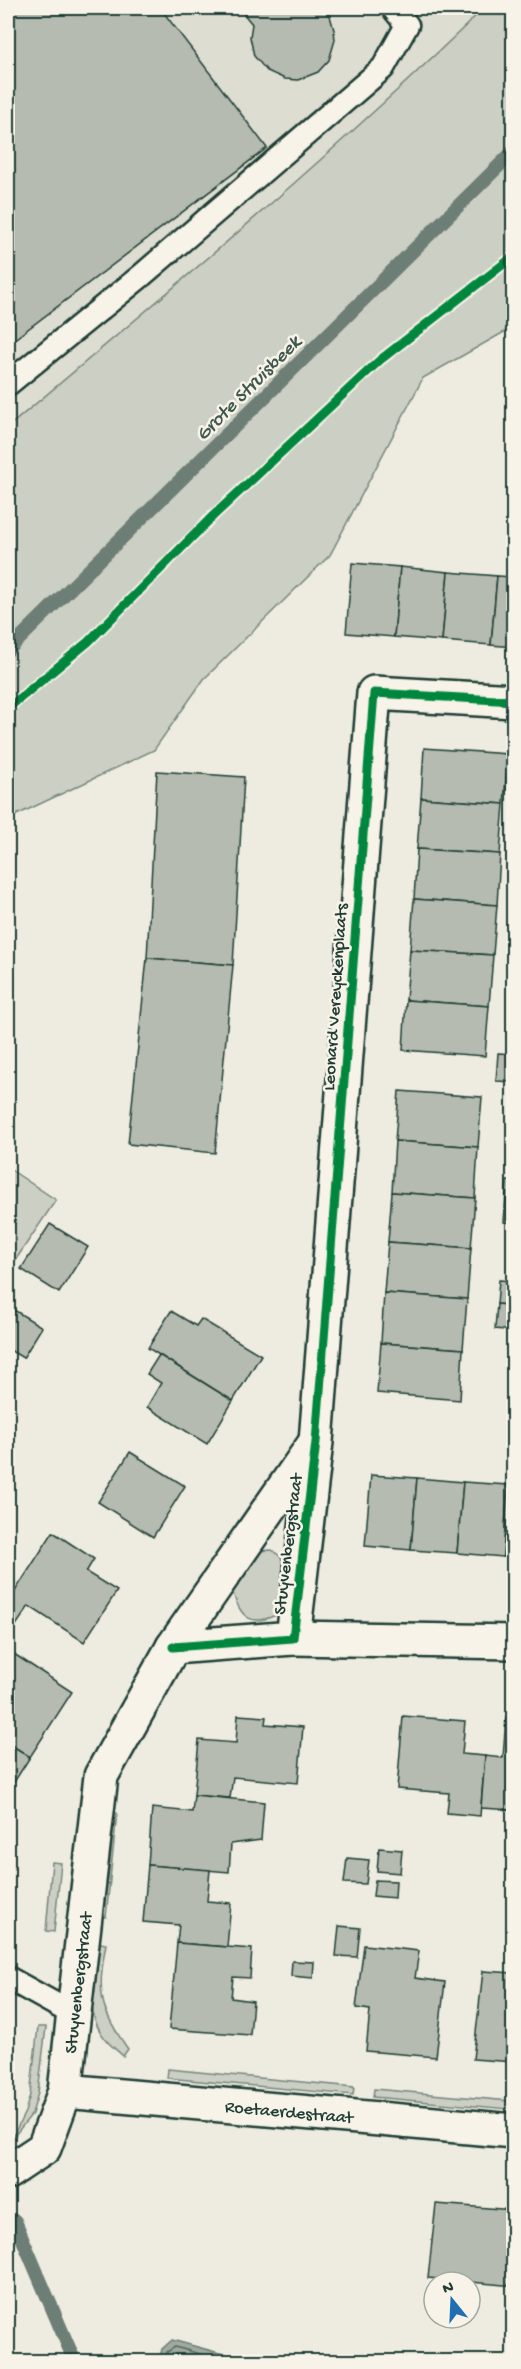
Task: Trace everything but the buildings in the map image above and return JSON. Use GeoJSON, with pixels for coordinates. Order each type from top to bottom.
{"type":"FeatureCollection","features":[{"type":"Feature","properties":{"kind":"street","name":"Leonard Vereyckenplaats"},"geometry":{"type":"LineString","coordinates":[[316,1442],[374,693],[513,701]]}},
{"type":"Feature","properties":{"kind":"street","name":"Stuyvenbergstraat"},"geometry":{"type":"LineString","coordinates":[[293,1638],[316,1442]]}},
{"type":"Feature","properties":{"kind":"street","name":"Stuyvenbergstraat"},"geometry":{"type":"LineString","coordinates":[[8,2172],[44,2148],[65,2091],[101,1776],[173,1647],[316,1442]]}},
{"type":"Feature","properties":{"kind":"street","name":"Stuyvenbergstraat"},"geometry":{"type":"LineString","coordinates":[[173,1647],[293,1638],[513,1642]]}},
{"type":"Feature","properties":{"kind":"street","name":"Roetaerdestraat"},"geometry":{"type":"LineString","coordinates":[[65,2091],[513,2131]]}},
{"type":"Feature","properties":{"kind":"lane"},"geometry":{"type":"LineString","coordinates":[[8,384],[141,276],[383,68],[407,25],[393,8]]}},
{"type":"Feature","properties":{"kind":"lane"},"geometry":{"type":"LineString","coordinates":[[8,1978],[73,2014]]}},
{"type":"Feature","properties":{"kind":"shaded area"},"geometry":{"type":"Polygon","coordinates":[[[8,8],[484,8],[401,88],[160,299],[8,427],[8,8]]]}},
{"type":"Feature","properties":{"kind":"shaded area"},"geometry":{"type":"Polygon","coordinates":[[[484,8],[513,8],[513,327],[423,378],[330,555],[204,679],[154,750],[8,819],[8,427],[310,169],[484,8]]]}},
{"type":"Feature","properties":{"kind":"shaded area"},"geometry":{"type":"Polygon","coordinates":[[[8,1168],[56,1200],[8,1271],[8,1168]]]}},
{"type":"Feature","properties":{"kind":"shaded area"},"geometry":{"type":"Polygon","coordinates":[[[272,1550],[281,1557],[286,1576],[278,1614],[253,1620],[243,1613],[232,1590],[256,1551],[272,1550]]]}},
{"type":"Feature","properties":{"kind":"shaded area"},"geometry":{"type":"Polygon","coordinates":[[[109,1811],[117,1813],[106,1917],[97,1916],[109,1811]]]}},
{"type":"Feature","properties":{"kind":"shaded area"},"geometry":{"type":"Polygon","coordinates":[[[52,1862],[61,1863],[54,1932],[46,1931],[52,1862]]]}},
{"type":"Feature","properties":{"kind":"shaded area"},"geometry":{"type":"Polygon","coordinates":[[[96,1942],[106,1944],[101,1988],[106,2011],[128,2049],[123,2056],[106,2040],[94,2018],[91,1992],[96,1942]]]}},
{"type":"Feature","properties":{"kind":"shaded area"},"geometry":{"type":"Polygon","coordinates":[[[38,2027],[46,2027],[38,2093],[32,2114],[11,2140],[25,2112],[30,2095],[38,2027]]]}},
{"type":"Feature","properties":{"kind":"shaded area"},"geometry":{"type":"Polygon","coordinates":[[[168,2069],[354,2087],[353,2095],[167,2078],[168,2069]]]}},
{"type":"Feature","properties":{"kind":"shaded area"},"geometry":{"type":"Polygon","coordinates":[[[374,2089],[510,2101],[509,2109],[373,2097],[374,2089]]]}},
{"type":"Feature","properties":{"kind":"water"},"geometry":{"type":"Polygon","coordinates":[[[172,2340],[249,2361],[159,2361],[162,2349],[172,2340]]]}},
{"type":"Feature","properties":{"kind":"waterway","name":"Grote Struisbeek"},"geometry":{"type":"LineString","coordinates":[[8,650],[514,151]]}},
{"type":"Feature","properties":{"kind":"waterway"},"geometry":{"type":"LineString","coordinates":[[15,2221],[75,2362]]}},
{"type":"Feature","properties":{"kind":"cycle path"},"geometry":{"type":"LineString","coordinates":[[8,708],[88,642],[213,516],[380,360],[514,256]]}},
{"type":"Feature","properties":{"kind":"cycle path"},"geometry":{"type":"LineString","coordinates":[[173,1647],[293,1638],[316,1442],[374,693],[514,701]]}}]}
